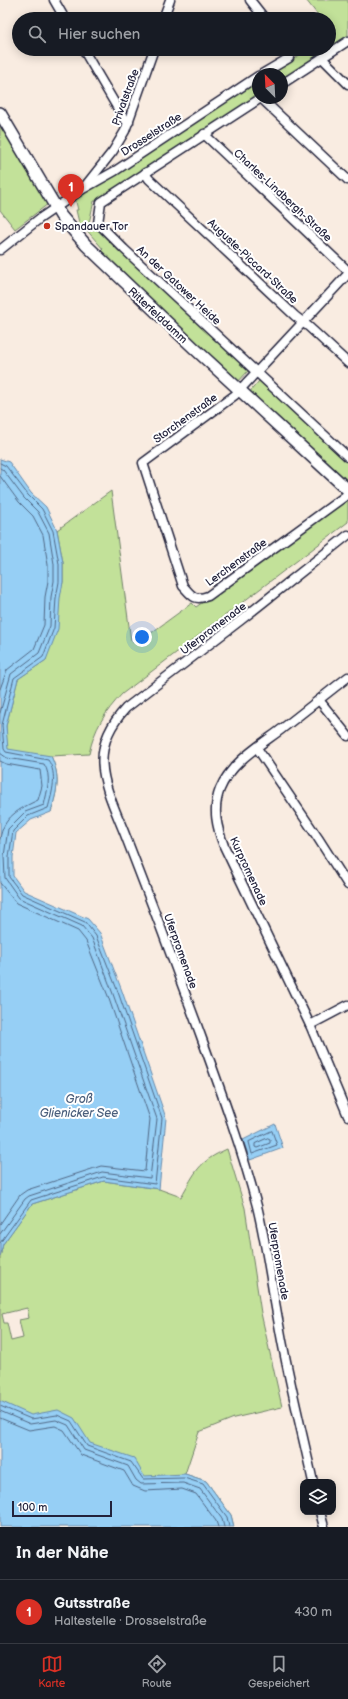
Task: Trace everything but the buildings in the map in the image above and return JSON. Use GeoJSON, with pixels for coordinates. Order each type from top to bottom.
{"type":"FeatureCollection","features":[{"type":"Feature","properties":{"kind":"main road","name":"Ritterfelddamm"},"geometry":{"type":"LineString","coordinates":[[0,113],[56,208],[64,220],[94,254],[348,490]]}},
{"type":"Feature","properties":{"kind":"street"},"geometry":{"type":"LineString","coordinates":[[54,0],[61,12]]}},
{"type":"Feature","properties":{"kind":"street"},"geometry":{"type":"LineString","coordinates":[[166,12],[170,0]]}},
{"type":"Feature","properties":{"kind":"street"},"geometry":{"type":"LineString","coordinates":[[250,0],[259,12]]}},
{"type":"Feature","properties":{"kind":"street"},"geometry":{"type":"LineString","coordinates":[[336,49],[348,42]]}},
{"type":"Feature","properties":{"kind":"street"},"geometry":{"type":"LineString","coordinates":[[87,56],[124,119],[129,122]]}},
{"type":"Feature","properties":{"kind":"street","name":"Privatstraße"},"geometry":{"type":"LineString","coordinates":[[83,189],[113,151],[129,122],[152,56]]}},
{"type":"Feature","properties":{"kind":"street"},"geometry":{"type":"LineString","coordinates":[[272,68],[289,58],[289,56]]}},
{"type":"Feature","properties":{"kind":"street"},"geometry":{"type":"LineString","coordinates":[[288,80],[325,56]]}},
{"type":"Feature","properties":{"kind":"street"},"geometry":{"type":"LineString","coordinates":[[322,58],[348,84]]}},
{"type":"Feature","properties":{"kind":"street","name":"Drosselstraße"},"geometry":{"type":"LineString","coordinates":[[0,250],[39,219],[83,189],[114,171],[252,80]]}},
{"type":"Feature","properties":{"kind":"street","name":"An der Gatower Heide"},"geometry":{"type":"LineString","coordinates":[[252,104],[101,202],[98,223],[348,458]]}},
{"type":"Feature","properties":{"kind":"street"},"geometry":{"type":"LineString","coordinates":[[267,104],[348,180]]}},
{"type":"Feature","properties":{"kind":"street","name":"Charles-Lindbergh-Straße"},"geometry":{"type":"LineString","coordinates":[[204,134],[348,271]]}},
{"type":"Feature","properties":{"kind":"street","name":"Auguste-Piccard-Straße"},"geometry":{"type":"LineString","coordinates":[[144,173],[295,316],[304,322],[348,363]]}},
{"type":"Feature","properties":{"kind":"street","name":"Storchenstraße"},"geometry":{"type":"LineString","coordinates":[[143,463],[240,390],[348,274]]}},
{"type":"Feature","properties":{"kind":"street","name":"Lerchenstraße"},"geometry":{"type":"LineString","coordinates":[[143,463],[183,586],[194,598],[200,599],[208,596],[348,494]]}},
{"type":"Feature","properties":{"kind":"street","name":"Uferpromenade"},"geometry":{"type":"LineString","coordinates":[[312,1479],[280,1333],[264,1239],[254,1197],[223,1099],[161,926],[106,786],[102,758],[108,733],[119,715],[126,708],[241,620],[348,535]]}},
{"type":"Feature","properties":{"kind":"street","name":"Kurpromenade"},"geometry":{"type":"LineString","coordinates":[[348,677],[235,766],[224,781],[217,798],[217,824],[224,846],[310,1025],[348,1116]]}},
{"type":"Feature","properties":{"kind":"street"},"geometry":{"type":"LineString","coordinates":[[319,700],[348,736]]}},
{"type":"Feature","properties":{"kind":"street"},"geometry":{"type":"LineString","coordinates":[[257,748],[348,885]]}},
{"type":"Feature","properties":{"kind":"street"},"geometry":{"type":"LineString","coordinates":[[310,1025],[348,1004]]}},
{"type":"Feature","properties":{"kind":"street"},"geometry":{"type":"LineString","coordinates":[[321,1515],[324,1527]]}},
{"type":"Feature","properties":{"kind":"green space"},"geometry":{"type":"Polygon","coordinates":[[[306,0],[348,0],[348,38],[336,46],[336,12],[315,12],[306,0]]]}},
{"type":"Feature","properties":{"kind":"green space"},"geometry":{"type":"Polygon","coordinates":[[[298,56],[320,56],[288,76],[288,68],[279,68],[298,56]]]}},
{"type":"Feature","properties":{"kind":"green space"},"geometry":{"type":"Polygon","coordinates":[[[252,86],[252,100],[97,201],[94,201],[89,223],[92,224],[247,368],[248,371],[237,383],[112,267],[101,251],[103,249],[84,227],[80,227],[75,198],[252,86]]]}},
{"type":"Feature","properties":{"kind":"green space"},"geometry":{"type":"Polygon","coordinates":[[[0,123],[48,204],[15,229],[0,210],[0,123]]]}},
{"type":"Feature","properties":{"kind":"green space"},"geometry":{"type":"Polygon","coordinates":[[[259,381],[348,461],[348,481],[345,482],[248,394],[259,381]]]}},
{"type":"Feature","properties":{"kind":"green space"},"geometry":{"type":"Polygon","coordinates":[[[111,491],[131,641],[136,644],[192,603],[196,607],[347,499],[348,522],[122,694],[110,707],[101,721],[89,754],[51,756],[56,771],[57,784],[51,812],[8,773],[6,726],[18,679],[46,660],[63,582],[63,563],[57,530],[111,491]]]}},
{"type":"Feature","properties":{"kind":"green space"},"geometry":{"type":"Polygon","coordinates":[[[227,1149],[245,1208],[261,1313],[282,1407],[234,1418],[199,1432],[185,1474],[206,1481],[231,1515],[234,1527],[157,1486],[0,1412],[0,1257],[3,1244],[32,1204],[104,1181],[159,1189],[181,1197],[190,1180],[199,1168],[217,1154],[227,1149]],[[27,1308],[2,1314],[4,1323],[7,1323],[11,1341],[23,1338],[19,1320],[29,1318],[27,1308]]]}},
{"type":"Feature","properties":{"kind":"water","name":"Groß Glienicker See"},"geometry":{"type":"Polygon","coordinates":[[[0,459],[9,462],[31,493],[46,507],[57,530],[63,563],[63,582],[60,598],[58,629],[46,660],[18,679],[6,726],[8,749],[51,756],[57,778],[51,812],[31,820],[16,833],[13,857],[13,876],[24,891],[88,919],[100,933],[122,991],[166,1118],[159,1189],[104,1181],[32,1204],[3,1244],[0,1257],[0,459]]]}},
{"type":"Feature","properties":{"kind":"water"},"geometry":{"type":"Polygon","coordinates":[[[275,1124],[283,1148],[250,1160],[243,1140],[275,1124]]]}},
{"type":"Feature","properties":{"kind":"water"},"geometry":{"type":"Polygon","coordinates":[[[0,1401],[31,1415],[58,1410],[74,1418],[90,1443],[134,1458],[144,1476],[185,1474],[206,1481],[231,1515],[234,1527],[0,1527],[0,1401]]]}},
{"type":"Feature","properties":{"kind":"place","name":"Gutsstraße"},"geometry":{"type":"Point","coordinates":[71,207]}},
{"type":"Feature","properties":{"kind":"place","name":"Spandauer Tor"},"geometry":{"type":"Point","coordinates":[47,226]}}]}
